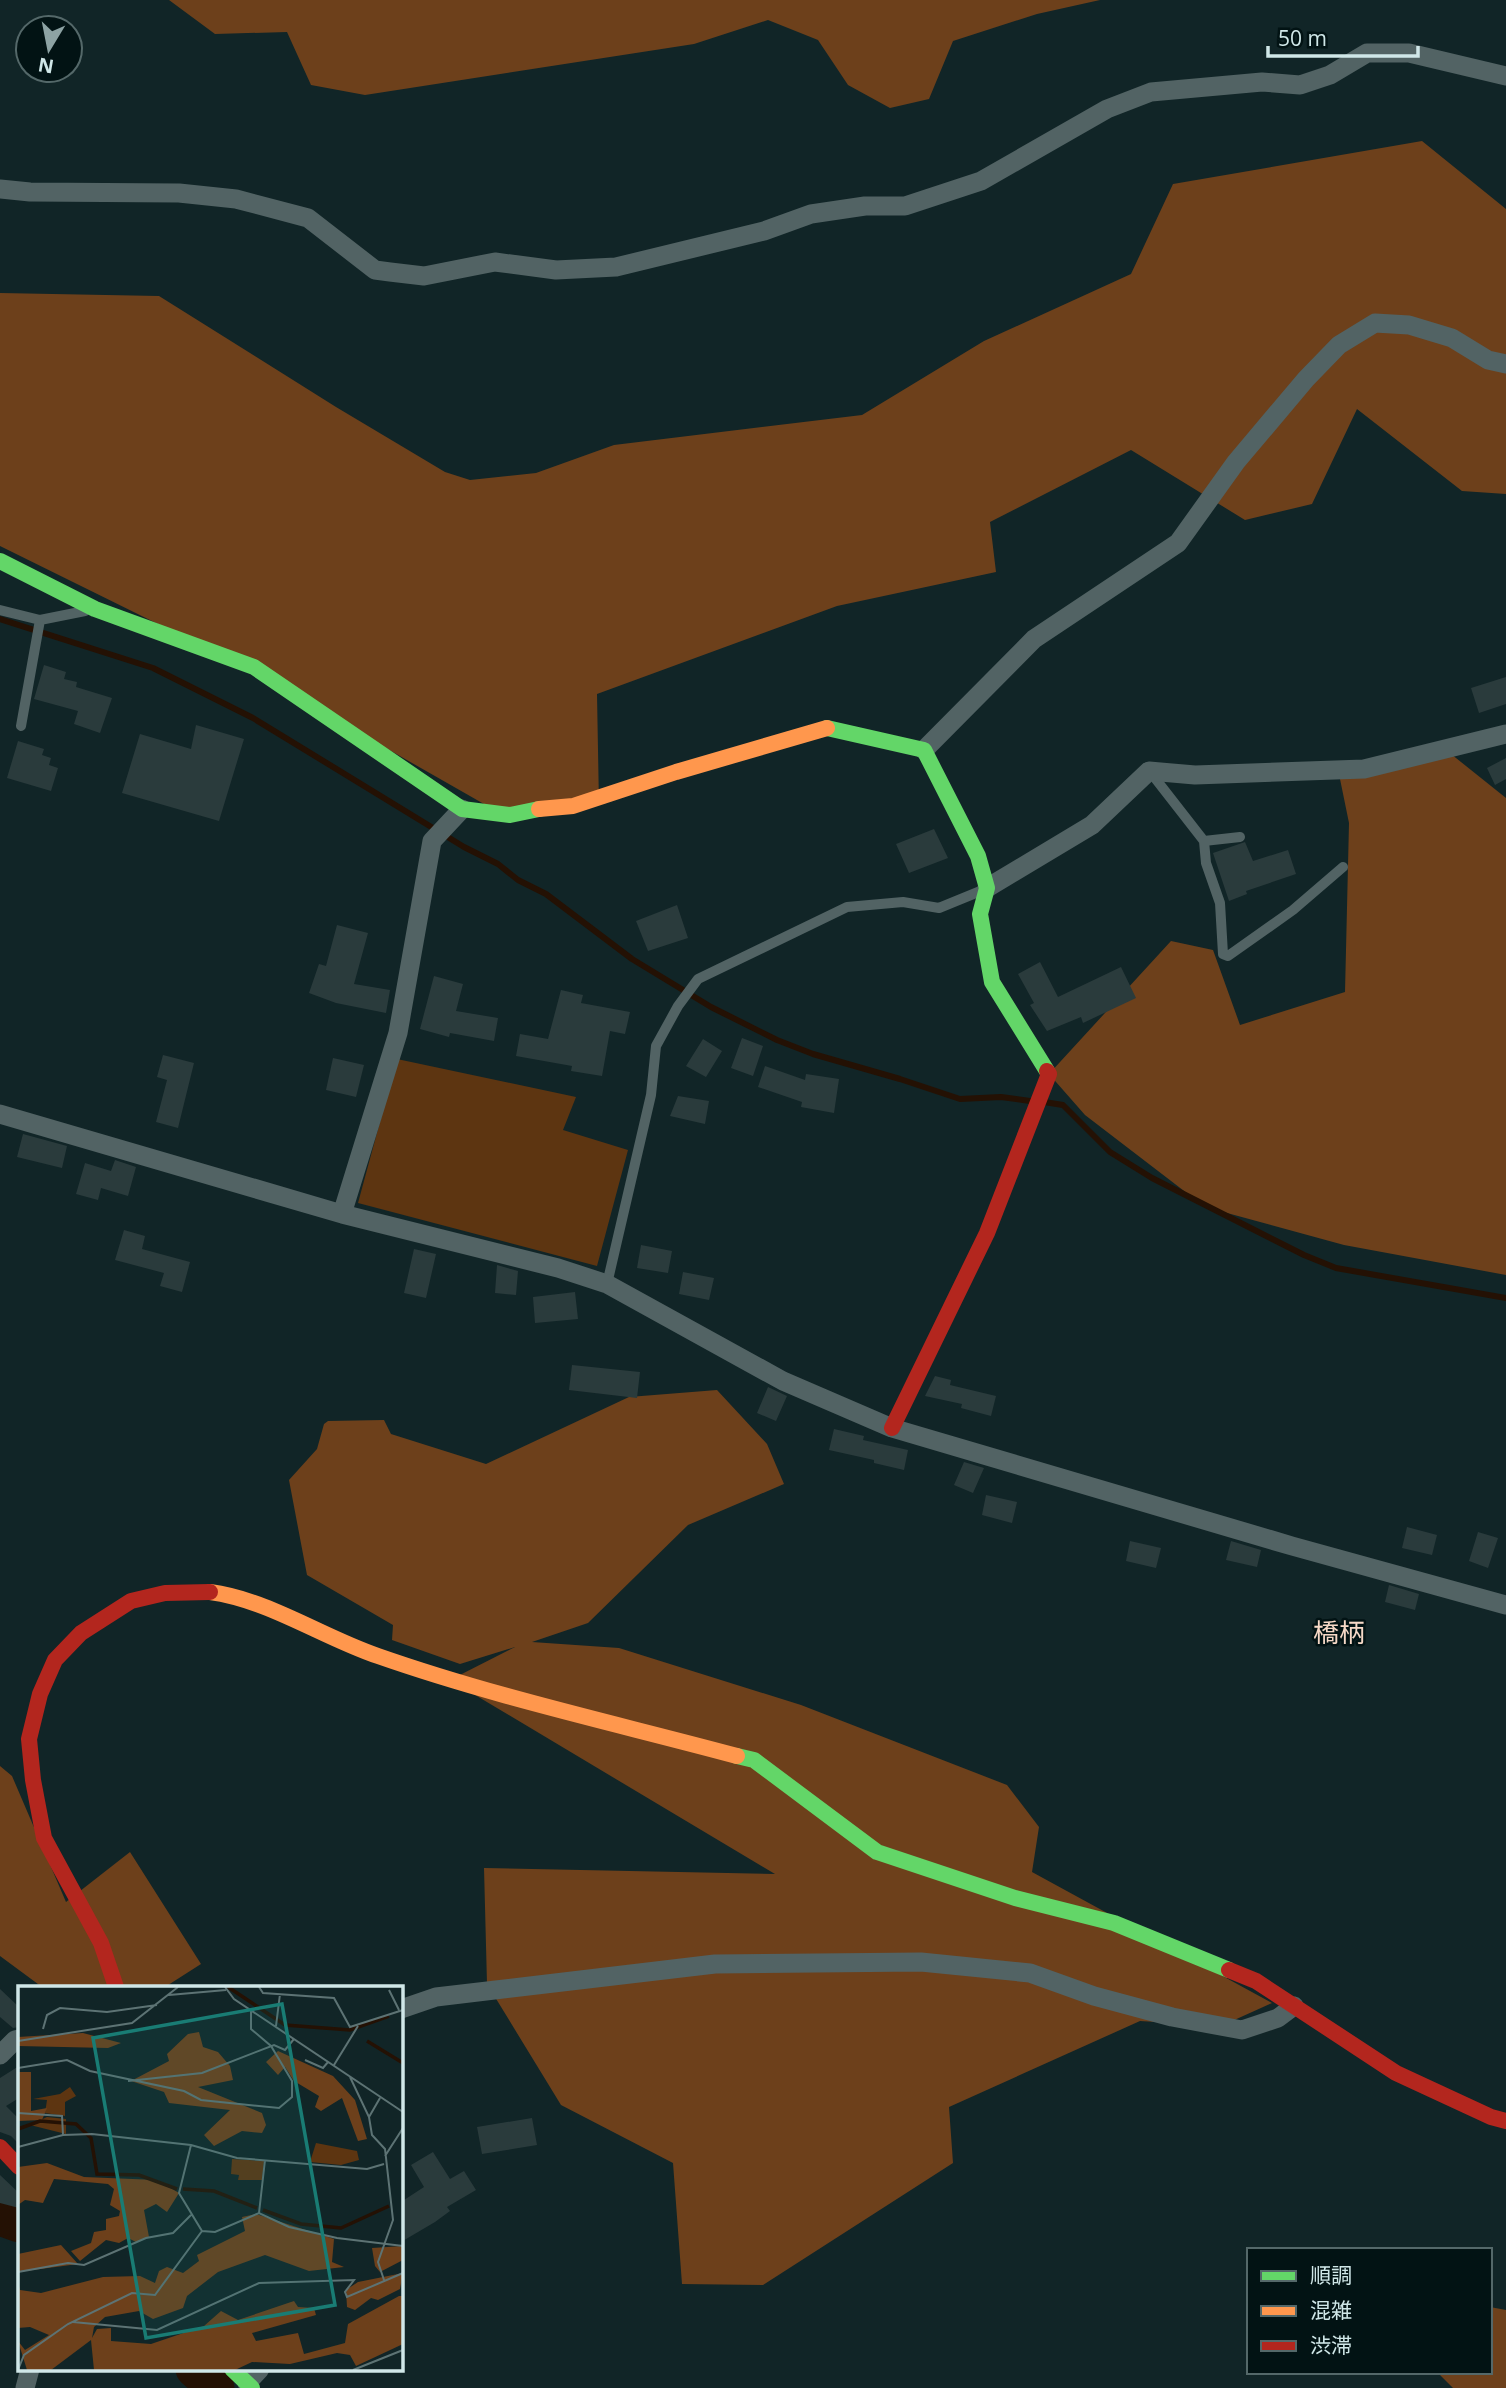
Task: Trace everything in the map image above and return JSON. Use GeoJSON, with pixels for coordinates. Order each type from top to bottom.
{"type":"FeatureCollection","features":[{"type":"Feature","properties":{"kind":"street"},"geometry":{"type":"LineString","coordinates":[[0,189],[30,192],[179,193],[236,199],[308,218],[375,270],[382,271],[424,276],[495,262],[556,270],[616,267],[764,231],[811,214],[865,206],[905,206],[981,181],[1107,109],[1151,92],[1262,82],[1300,85],[1330,75],[1367,53],[1409,53],[1506,76]]}},
{"type":"Feature","properties":{"kind":"street"},"geometry":{"type":"LineString","coordinates":[[924,750],[1034,639],[1178,543],[1236,462],[1306,379],[1339,345],[1375,323],[1409,325],[1452,338],[1488,360],[1506,364]]}},
{"type":"Feature","properties":{"kind":"street"},"geometry":{"type":"LineString","coordinates":[[0,561],[95,609],[254,667],[456,815],[510,815],[557,806],[573,806],[676,772],[830,727],[924,750],[978,856],[987,888],[980,914],[992,982],[1049,1074],[987,1233],[892,1428]]}},
{"type":"Feature","properties":{"kind":"street"},"geometry":{"type":"LineString","coordinates":[[987,888],[1092,825],[1149,771],[1195,775],[1364,769],[1506,734]]}},
{"type":"Feature","properties":{"kind":"street"},"geometry":{"type":"LineString","coordinates":[[342,1214],[398,1033],[432,841],[456,815]]}},
{"type":"Feature","properties":{"kind":"street"},"geometry":{"type":"LineString","coordinates":[[0,1114],[342,1214],[558,1268],[607,1284],[783,1381],[892,1428],[1279,1542],[1506,1605]]}},
{"type":"Feature","properties":{"kind":"street"},"geometry":{"type":"LineString","coordinates":[[116,1986],[101,1943],[44,1838],[33,1780],[29,1739],[37,1705],[55,1660],[81,1633],[131,1601],[165,1592],[212,1592],[248,1601],[377,1656],[492,1690],[754,1760],[877,1852],[1016,1898],[1114,1923],[1256,1982],[1396,2073],[1491,2117],[1506,2121]]}},
{"type":"Feature","properties":{"kind":"street"},"geometry":{"type":"LineString","coordinates":[[402,2009],[436,1997],[715,1964],[921,1962],[1030,1973],[1094,1996],[1172,2017],[1242,2029],[1278,2018],[1294,2006]]}},
{"type":"Feature","properties":{"kind":"street"},"geometry":{"type":"LineString","coordinates":[[0,2055],[18,2039]]}},
{"type":"Feature","properties":{"kind":"street"},"geometry":{"type":"LineString","coordinates":[[0,2147],[18,2166]]}},
{"type":"Feature","properties":{"kind":"street"},"geometry":{"type":"LineString","coordinates":[[25,2388],[30,2370]]}},
{"type":"Feature","properties":{"kind":"street"},"geometry":{"type":"LineString","coordinates":[[234,2370],[253,2380]]}},
{"type":"Feature","properties":{"kind":"lane"},"geometry":{"type":"LineString","coordinates":[[0,610],[39,620],[95,609]]}},
{"type":"Feature","properties":{"kind":"lane"},"geometry":{"type":"LineString","coordinates":[[21,726],[39,620]]}},
{"type":"Feature","properties":{"kind":"lane"},"geometry":{"type":"LineString","coordinates":[[1149,771],[1204,841],[1206,863],[1220,903],[1223,954],[1228,956],[1293,910],[1343,867]]}},
{"type":"Feature","properties":{"kind":"lane"},"geometry":{"type":"LineString","coordinates":[[1204,841],[1240,837]]}},
{"type":"Feature","properties":{"kind":"lane"},"geometry":{"type":"LineString","coordinates":[[607,1284],[651,1095],[656,1046],[679,1004],[698,979],[847,907],[903,902],[939,908],[987,888]]}},
{"type":"Feature","properties":{"kind":"shaded area"},"geometry":{"type":"Polygon","coordinates":[[[169,0],[1100,0],[1037,14],[953,41],[929,99],[890,108],[848,85],[818,40],[768,20],[694,44],[365,95],[311,85],[287,32],[215,34],[169,0]]]}},
{"type":"Feature","properties":{"kind":"shaded area"},"geometry":{"type":"Polygon","coordinates":[[[1422,141],[1506,209],[1506,494],[1462,491],[1357,409],[1312,504],[1245,520],[1131,450],[990,522],[996,572],[837,606],[597,694],[599,805],[491,808],[235,662],[0,546],[0,293],[159,296],[445,472],[470,480],[536,473],[614,445],[862,415],[984,341],[1131,274],[1173,184],[1422,141]]]}},
{"type":"Feature","properties":{"kind":"shaded area"},"geometry":{"type":"Polygon","coordinates":[[[1451,754],[1506,798],[1506,1275],[1344,1245],[1205,1207],[1085,1115],[1049,1074],[1171,941],[1213,950],[1240,1025],[1345,992],[1349,823],[1340,779],[1451,754]]]}},
{"type":"Feature","properties":{"kind":"shaded area"},"geometry":{"type":"Polygon","coordinates":[[[397,1059],[576,1097],[563,1130],[628,1150],[597,1266],[358,1203],[397,1059]]]}},
{"type":"Feature","properties":{"kind":"shaded area"},"geometry":{"type":"Polygon","coordinates":[[[717,1390],[767,1444],[784,1484],[688,1525],[588,1623],[532,1642],[619,1648],[801,1705],[1007,1785],[1039,1827],[1032,1872],[1272,2003],[1221,2026],[1140,2021],[949,2107],[953,2163],[763,2285],[682,2284],[673,2163],[561,2105],[487,1984],[484,1868],[775,1874],[450,1680],[515,1647],[460,1664],[392,1640],[393,1625],[307,1575],[289,1480],[317,1449],[324,1424],[328,1421],[384,1420],[391,1434],[486,1464],[629,1397],[717,1390]]]}},
{"type":"Feature","properties":{"kind":"shaded area"},"geometry":{"type":"Polygon","coordinates":[[[0,1766],[12,1776],[66,1902],[130,1852],[201,1964],[167,1986],[41,1986],[0,1956],[0,1766]]]}},
{"type":"Feature","properties":{"kind":"shaded area"},"geometry":{"type":"Polygon","coordinates":[[[1492,2307],[1506,2310],[1506,2388],[1453,2388],[1439,2374],[1492,2374],[1492,2307]]]}},
{"type":"Feature","properties":{"kind":"building"},"geometry":{"type":"Polygon","coordinates":[[[44,665],[66,672],[64,679],[77,682],[76,687],[112,698],[100,733],[74,724],[78,711],[34,699],[44,665]]]}},
{"type":"Feature","properties":{"kind":"building"},"geometry":{"type":"Polygon","coordinates":[[[1506,677],[1506,704],[1479,713],[1471,688],[1506,677]]]}},
{"type":"Feature","properties":{"kind":"building"},"geometry":{"type":"Polygon","coordinates":[[[196,725],[244,739],[219,821],[122,793],[140,734],[191,749],[196,725]]]}},
{"type":"Feature","properties":{"kind":"building"},"geometry":{"type":"Polygon","coordinates":[[[18,741],[44,749],[42,755],[51,758],[49,765],[58,768],[51,791],[7,778],[18,741]]]}},
{"type":"Feature","properties":{"kind":"building"},"geometry":{"type":"Polygon","coordinates":[[[1506,758],[1506,779],[1495,785],[1487,768],[1506,758]]]}},
{"type":"Feature","properties":{"kind":"building"},"geometry":{"type":"Polygon","coordinates":[[[934,829],[948,858],[909,873],[896,844],[934,829]]]}},
{"type":"Feature","properties":{"kind":"building"},"geometry":{"type":"Polygon","coordinates":[[[1245,842],[1253,861],[1288,850],[1296,874],[1246,891],[1247,894],[1229,901],[1213,853],[1245,842]]]}},
{"type":"Feature","properties":{"kind":"building"},"geometry":{"type":"Polygon","coordinates":[[[677,905],[688,938],[648,951],[636,921],[677,905]]]}},
{"type":"Feature","properties":{"kind":"building"},"geometry":{"type":"Polygon","coordinates":[[[337,925],[368,933],[354,984],[390,990],[386,1013],[336,1003],[309,993],[319,964],[326,966],[337,925]]]}},
{"type":"Feature","properties":{"kind":"building"},"geometry":{"type":"Polygon","coordinates":[[[1040,962],[1058,997],[1121,967],[1136,998],[1083,1023],[1081,1017],[1047,1031],[1030,1005],[1034,1003],[1018,974],[1040,962]]]}},
{"type":"Feature","properties":{"kind":"building"},"geometry":{"type":"Polygon","coordinates":[[[434,976],[463,984],[456,1011],[498,1018],[494,1041],[450,1033],[449,1037],[420,1029],[434,976]]]}},
{"type":"Feature","properties":{"kind":"building"},"geometry":{"type":"Polygon","coordinates":[[[561,990],[583,995],[581,1003],[630,1012],[625,1034],[610,1031],[602,1076],[571,1071],[572,1066],[516,1056],[520,1034],[548,1039],[561,990]]]}},
{"type":"Feature","properties":{"kind":"building"},"geometry":{"type":"Polygon","coordinates":[[[742,1038],[763,1046],[753,1076],[731,1068],[742,1038]]]}},
{"type":"Feature","properties":{"kind":"building"},"geometry":{"type":"Polygon","coordinates":[[[703,1039],[722,1051],[706,1077],[686,1066],[703,1039]]]}},
{"type":"Feature","properties":{"kind":"building"},"geometry":{"type":"Polygon","coordinates":[[[163,1055],[194,1063],[178,1128],[156,1122],[167,1080],[157,1077],[163,1055]]]}},
{"type":"Feature","properties":{"kind":"building"},"geometry":{"type":"Polygon","coordinates":[[[333,1058],[364,1065],[356,1097],[326,1090],[333,1058]]]}},
{"type":"Feature","properties":{"kind":"building"},"geometry":{"type":"Polygon","coordinates":[[[765,1066],[805,1080],[806,1074],[839,1079],[834,1113],[801,1107],[802,1102],[758,1087],[765,1066]]]}},
{"type":"Feature","properties":{"kind":"building"},"geometry":{"type":"Polygon","coordinates":[[[678,1096],[709,1101],[705,1124],[670,1116],[678,1096]]]}},
{"type":"Feature","properties":{"kind":"building"},"geometry":{"type":"Polygon","coordinates":[[[23,1134],[67,1146],[62,1168],[17,1157],[23,1134]]]}},
{"type":"Feature","properties":{"kind":"building"},"geometry":{"type":"Polygon","coordinates":[[[115,1160],[136,1167],[128,1196],[101,1188],[98,1200],[76,1194],[85,1163],[111,1171],[115,1160]]]}},
{"type":"Feature","properties":{"kind":"building"},"geometry":{"type":"Polygon","coordinates":[[[124,1230],[145,1236],[142,1249],[190,1262],[182,1292],[160,1286],[164,1273],[115,1260],[124,1230]]]}},
{"type":"Feature","properties":{"kind":"building"},"geometry":{"type":"Polygon","coordinates":[[[641,1245],[672,1251],[668,1273],[637,1268],[641,1245]]]}},
{"type":"Feature","properties":{"kind":"building"},"geometry":{"type":"Polygon","coordinates":[[[414,1249],[436,1254],[426,1298],[404,1293],[414,1249]]]}},
{"type":"Feature","properties":{"kind":"building"},"geometry":{"type":"Polygon","coordinates":[[[497,1265],[518,1271],[516,1295],[495,1293],[497,1265]]]}},
{"type":"Feature","properties":{"kind":"building"},"geometry":{"type":"Polygon","coordinates":[[[683,1272],[714,1278],[709,1300],[679,1294],[683,1272]]]}},
{"type":"Feature","properties":{"kind":"building"},"geometry":{"type":"Polygon","coordinates":[[[575,1292],[578,1319],[535,1323],[533,1297],[575,1292]]]}},
{"type":"Feature","properties":{"kind":"building"},"geometry":{"type":"Polygon","coordinates":[[[572,1365],[640,1372],[637,1398],[569,1390],[572,1365]]]}},
{"type":"Feature","properties":{"kind":"building"},"geometry":{"type":"Polygon","coordinates":[[[935,1376],[951,1380],[950,1385],[996,1396],[991,1416],[961,1408],[962,1404],[925,1396],[935,1376]]]}},
{"type":"Feature","properties":{"kind":"building"},"geometry":{"type":"Polygon","coordinates":[[[768,1387],[787,1396],[776,1421],[757,1413],[768,1387]]]}},
{"type":"Feature","properties":{"kind":"building"},"geometry":{"type":"Polygon","coordinates":[[[834,1429],[864,1436],[863,1440],[908,1450],[904,1470],[829,1450],[834,1429]]]}},
{"type":"Feature","properties":{"kind":"building"},"geometry":{"type":"Polygon","coordinates":[[[964,1462],[984,1468],[973,1493],[954,1485],[964,1462]]]}},
{"type":"Feature","properties":{"kind":"building"},"geometry":{"type":"Polygon","coordinates":[[[986,1495],[1017,1502],[1012,1523],[982,1515],[986,1495]]]}},
{"type":"Feature","properties":{"kind":"building"},"geometry":{"type":"Polygon","coordinates":[[[1407,1527],[1437,1535],[1432,1555],[1402,1548],[1407,1527]]]}},
{"type":"Feature","properties":{"kind":"building"},"geometry":{"type":"Polygon","coordinates":[[[1478,1532],[1498,1538],[1488,1568],[1469,1561],[1478,1532]]]}},
{"type":"Feature","properties":{"kind":"building"},"geometry":{"type":"Polygon","coordinates":[[[1130,1541],[1161,1548],[1156,1568],[1126,1561],[1130,1541]]]}},
{"type":"Feature","properties":{"kind":"building"},"geometry":{"type":"Polygon","coordinates":[[[1231,1541],[1261,1550],[1257,1567],[1226,1560],[1231,1541]]]}},
{"type":"Feature","properties":{"kind":"building"},"geometry":{"type":"Polygon","coordinates":[[[1389,1585],[1419,1594],[1415,1610],[1385,1602],[1389,1585]]]}},
{"type":"Feature","properties":{"kind":"building"},"geometry":{"type":"Polygon","coordinates":[[[0,1989],[18,2006],[18,2027],[13,2028],[0,2017],[0,1989]]]}},
{"type":"Feature","properties":{"kind":"building"},"geometry":{"type":"Polygon","coordinates":[[[18,2067],[18,2099],[6,2106],[18,2118],[18,2143],[11,2136],[0,2132],[0,2078],[18,2067]]]}},
{"type":"Feature","properties":{"kind":"building"},"geometry":{"type":"Polygon","coordinates":[[[532,2118],[537,2145],[482,2154],[477,2127],[532,2118]]]}},
{"type":"Feature","properties":{"kind":"building"},"geometry":{"type":"Polygon","coordinates":[[[433,2152],[450,2179],[464,2171],[476,2190],[447,2207],[450,2211],[435,2222],[402,2241],[402,2201],[424,2187],[411,2165],[433,2152]]]}},
{"type":"Feature","properties":{"kind":"building"},"geometry":{"type":"Polygon","coordinates":[[[0,2175],[18,2192],[18,2208],[0,2203],[0,2175]]]}},
{"type":"Feature","properties":{"kind":"waterway"},"geometry":{"type":"LineString","coordinates":[[0,619],[153,668],[253,718],[464,847],[498,864],[518,880],[546,894],[632,959],[711,1007],[777,1040],[813,1054],[960,1099],[1001,1097],[1030,1101]]}},
{"type":"Feature","properties":{"kind":"waterway"},"geometry":{"type":"LineString","coordinates":[[1044,1102],[1063,1105],[1110,1152],[1152,1178],[1304,1255],[1336,1268],[1506,1298]]}},
{"type":"Feature","properties":{"kind":"waterway"},"geometry":{"type":"LineString","coordinates":[[0,2217],[18,2224]]}},
{"type":"Feature","properties":{"kind":"waterway"},"geometry":{"type":"LineString","coordinates":[[195,2370],[216,2388]]}},
{"type":"Feature","properties":{"kind":"traffic: fast"},"geometry":{"type":"LineString","coordinates":[[0,561],[95,609],[254,667],[462,809],[510,815],[539,809]]}},
{"type":"Feature","properties":{"kind":"traffic: fast"},"geometry":{"type":"LineString","coordinates":[[827,728],[924,750],[978,856],[987,888],[980,914],[992,982],[1047,1071]]}},
{"type":"Feature","properties":{"kind":"traffic: fast"},"geometry":{"type":"LineString","coordinates":[[737,1756],[754,1760],[877,1852],[1015,1898],[1114,1923],[1229,1970]]}},
{"type":"Feature","properties":{"kind":"traffic: fast"},"geometry":{"type":"LineString","coordinates":[[233,2370],[252,2388]]}},
{"type":"Feature","properties":{"kind":"traffic: slow"},"geometry":{"type":"LineString","coordinates":[[539,809],[573,806],[676,772],[827,728]]}},
{"type":"Feature","properties":{"kind":"traffic: slow"},"geometry":{"type":"LineString","coordinates":[[210,1592],[253,1603],[357,1648],[422,1671],[737,1756]]}},
{"type":"Feature","properties":{"kind":"traffic: jam"},"geometry":{"type":"LineString","coordinates":[[892,1428],[987,1233],[1049,1074],[1047,1071]]}},
{"type":"Feature","properties":{"kind":"traffic: jam"},"geometry":{"type":"LineString","coordinates":[[116,1986],[101,1943],[44,1838],[33,1780],[29,1739],[40,1694],[55,1660],[81,1633],[131,1601],[165,1593],[210,1592]]}},
{"type":"Feature","properties":{"kind":"traffic: jam"},"geometry":{"type":"LineString","coordinates":[[1229,1970],[1256,1981],[1396,2073],[1491,2117],[1506,2121]]}},
{"type":"Feature","properties":{"kind":"traffic: jam"},"geometry":{"type":"LineString","coordinates":[[0,2147],[18,2166]]}},
{"type":"Feature","properties":{"kind":"district","name":"橋柄"},"geometry":{"type":"Point","coordinates":[1339,1632]}}]}
